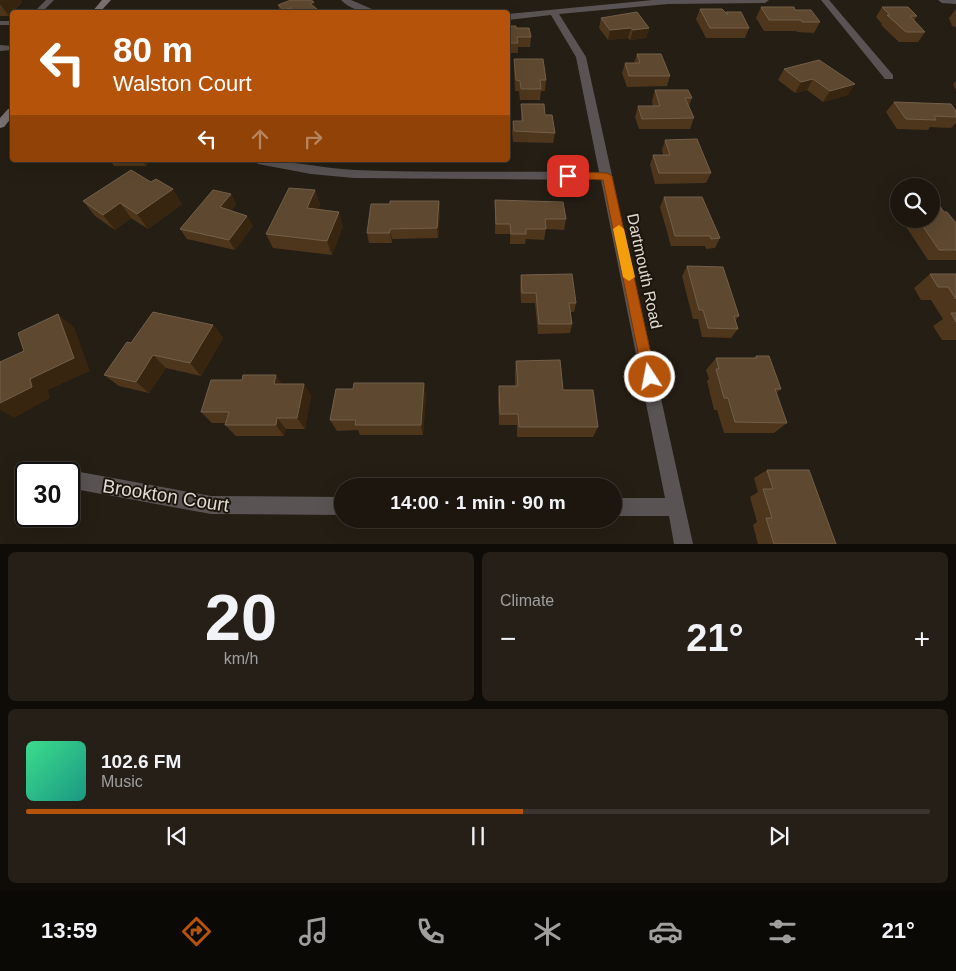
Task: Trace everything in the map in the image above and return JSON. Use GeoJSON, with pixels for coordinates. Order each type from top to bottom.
{"type":"FeatureCollection","features":[{"type":"Feature","properties":{"kind":"main road"},"geometry":{"type":"LineString","coordinates":[[98,10],[107,0]]}},
{"type":"Feature","properties":{"kind":"main road"},"geometry":{"type":"LineString","coordinates":[[0,125],[10,112]]}},
{"type":"Feature","properties":{"kind":"street"},"geometry":{"type":"LineString","coordinates":[[345,0],[366,10]]}},
{"type":"Feature","properties":{"kind":"street"},"geometry":{"type":"LineString","coordinates":[[510,17],[668,1],[765,0]]}},
{"type":"Feature","properties":{"kind":"street"},"geometry":{"type":"LineString","coordinates":[[825,0],[889,77]]}},
{"type":"Feature","properties":{"kind":"street"},"geometry":{"type":"LineString","coordinates":[[942,0],[956,1]]}},
{"type":"Feature","properties":{"kind":"street","name":"Dartmouth Road"},"geometry":{"type":"LineString","coordinates":[[554,13],[581,57],[684,544]]}},
{"type":"Feature","properties":{"kind":"street"},"geometry":{"type":"LineString","coordinates":[[269,162],[311,170],[354,174],[607,176]]}},
{"type":"Feature","properties":{"kind":"street","name":"Brookton Court"},"geometry":{"type":"LineString","coordinates":[[80,481],[211,505],[334,506]]}},
{"type":"Feature","properties":{"kind":"street"},"geometry":{"type":"LineString","coordinates":[[622,507],[677,507]]}},
{"type":"Feature","properties":{"kind":"lane"},"geometry":{"type":"LineString","coordinates":[[40,10],[50,0]]}},
{"type":"Feature","properties":{"kind":"building"},"geometry":{"type":"Polygon","coordinates":[[[291,0],[311,0],[314,2],[310,4],[317,9],[294,10],[291,8],[284,10],[278,5],[291,0]]]}},
{"type":"Feature","properties":{"kind":"building"},"geometry":{"type":"Polygon","coordinates":[[[761,7],[794,7],[795,10],[811,10],[820,22],[769,20],[761,7]]]}},
{"type":"Feature","properties":{"kind":"building"},"geometry":{"type":"Polygon","coordinates":[[[882,7],[908,7],[917,16],[910,16],[925,32],[906,32],[887,15],[890,15],[882,7]]]}},
{"type":"Feature","properties":{"kind":"building"},"geometry":{"type":"Polygon","coordinates":[[[700,9],[722,9],[728,15],[726,12],[741,12],[749,28],[710,28],[700,9]]]}},
{"type":"Feature","properties":{"kind":"building"},"geometry":{"type":"Polygon","coordinates":[[[637,12],[649,28],[610,30],[601,18],[637,12]]]}},
{"type":"Feature","properties":{"kind":"building"},"geometry":{"type":"Polygon","coordinates":[[[510,26],[529,28],[531,37],[517,37],[518,43],[510,43],[510,26]]]}},
{"type":"Feature","properties":{"kind":"building"},"geometry":{"type":"Polygon","coordinates":[[[637,54],[661,54],[670,76],[629,76],[625,63],[640,63],[637,54]]]}},
{"type":"Feature","properties":{"kind":"building"},"geometry":{"type":"Polygon","coordinates":[[[514,59],[543,59],[546,80],[540,80],[541,89],[521,89],[520,81],[516,80],[514,59]]]}},
{"type":"Feature","properties":{"kind":"building"},"geometry":{"type":"Polygon","coordinates":[[[819,60],[855,84],[830,91],[813,79],[801,82],[784,69],[819,60]]]}},
{"type":"Feature","properties":{"kind":"building"},"geometry":{"type":"Polygon","coordinates":[[[655,90],[688,90],[692,98],[685,98],[694,118],[642,119],[638,106],[660,106],[655,90]]]}},
{"type":"Feature","properties":{"kind":"building"},"geometry":{"type":"Polygon","coordinates":[[[894,102],[951,104],[956,111],[956,117],[934,116],[936,120],[906,119],[894,102]]]}},
{"type":"Feature","properties":{"kind":"building"},"geometry":{"type":"Polygon","coordinates":[[[521,104],[544,104],[545,115],[552,115],[555,133],[514,131],[513,121],[523,121],[521,104]]]}},
{"type":"Feature","properties":{"kind":"building"},"geometry":{"type":"Polygon","coordinates":[[[697,139],[711,173],[659,173],[653,155],[670,155],[665,140],[697,139]]]}},
{"type":"Feature","properties":{"kind":"building"},"geometry":{"type":"Polygon","coordinates":[[[131,170],[151,182],[156,179],[173,189],[137,214],[120,203],[103,215],[83,201],[131,170]]]}},
{"type":"Feature","properties":{"kind":"building"},"geometry":{"type":"Polygon","coordinates":[[[289,188],[315,190],[307,208],[339,212],[327,241],[266,234],[289,188]]]}},
{"type":"Feature","properties":{"kind":"building"},"geometry":{"type":"Polygon","coordinates":[[[213,190],[231,194],[220,207],[247,216],[229,240],[180,229],[213,190]]]}},
{"type":"Feature","properties":{"kind":"building"},"geometry":{"type":"Polygon","coordinates":[[[664,197],[702,197],[720,238],[711,239],[710,236],[675,236],[664,197]]]}},
{"type":"Feature","properties":{"kind":"building"},"geometry":{"type":"Polygon","coordinates":[[[495,200],[563,202],[566,219],[545,219],[546,229],[526,229],[526,234],[511,234],[510,224],[496,224],[495,200]]]}},
{"type":"Feature","properties":{"kind":"building"},"geometry":{"type":"Polygon","coordinates":[[[390,201],[439,201],[437,228],[390,229],[390,233],[367,233],[371,204],[390,204],[390,201]]]}},
{"type":"Feature","properties":{"kind":"building"},"geometry":{"type":"Polygon","coordinates":[[[940,206],[956,223],[956,250],[939,250],[924,228],[940,228],[940,206]]]}},
{"type":"Feature","properties":{"kind":"building"},"geometry":{"type":"Polygon","coordinates":[[[687,266],[723,267],[739,316],[734,316],[738,329],[708,328],[703,310],[699,310],[687,266]]]}},
{"type":"Feature","properties":{"kind":"building"},"geometry":{"type":"Polygon","coordinates":[[[572,274],[576,303],[569,303],[572,324],[539,324],[536,293],[522,293],[521,275],[572,274]]]}},
{"type":"Feature","properties":{"kind":"building"},"geometry":{"type":"Polygon","coordinates":[[[930,274],[956,274],[956,299],[948,287],[938,287],[930,274]]]}},
{"type":"Feature","properties":{"kind":"building"},"geometry":{"type":"Polygon","coordinates":[[[153,312],[213,325],[190,363],[153,355],[136,382],[104,375],[127,342],[131,343],[153,312]]]}},
{"type":"Feature","properties":{"kind":"building"},"geometry":{"type":"Polygon","coordinates":[[[951,313],[956,313],[956,322],[951,313]]]}},
{"type":"Feature","properties":{"kind":"building"},"geometry":{"type":"Polygon","coordinates":[[[58,314],[74,358],[30,379],[32,387],[0,403],[0,362],[24,351],[18,333],[58,314]]]}},
{"type":"Feature","properties":{"kind":"building"},"geometry":{"type":"Polygon","coordinates":[[[756,356],[769,356],[781,389],[775,389],[787,423],[735,422],[728,398],[724,398],[716,369],[719,369],[716,358],[757,358],[756,356]]]}},
{"type":"Feature","properties":{"kind":"building"},"geometry":{"type":"Polygon","coordinates":[[[560,360],[563,390],[593,390],[598,427],[519,427],[518,414],[500,414],[499,386],[518,386],[516,361],[560,360]]]}},
{"type":"Feature","properties":{"kind":"building"},"geometry":{"type":"Polygon","coordinates":[[[243,375],[276,375],[274,384],[304,384],[297,418],[277,418],[276,425],[225,425],[229,412],[201,412],[211,380],[242,380],[243,375]]]}},
{"type":"Feature","properties":{"kind":"building"},"geometry":{"type":"Polygon","coordinates":[[[354,383],[424,383],[421,425],[355,425],[356,420],[330,420],[336,389],[353,389],[354,383]]]}},
{"type":"Feature","properties":{"kind":"building"},"geometry":{"type":"Polygon","coordinates":[[[767,470],[809,470],[836,544],[774,544],[766,518],[772,518],[763,489],[773,489],[767,470]]]}},
{"type":"Feature","properties":{"kind":"slow traffic"},"geometry":{"type":"LineString","coordinates":[[619,229],[629,277]]}},
{"type":"Feature","properties":{"kind":"route"},"geometry":{"type":"LineString","coordinates":[[568,176],[607,176],[650,377]]}}]}
